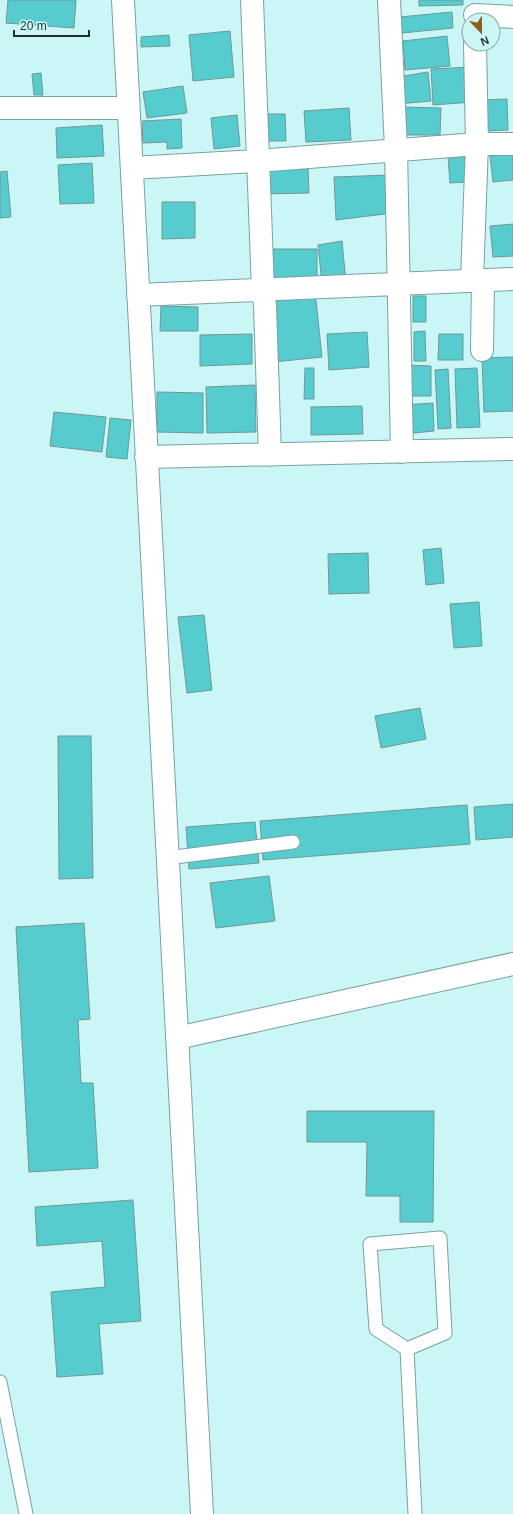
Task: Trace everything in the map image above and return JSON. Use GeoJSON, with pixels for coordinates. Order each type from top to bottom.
{"type":"FeatureCollection","features":[{"type":"Feature","properties":{"kind":"street"},"geometry":{"type":"LineString","coordinates":[[123,0],[202,1514]]}},
{"type":"Feature","properties":{"kind":"street"},"geometry":{"type":"LineString","coordinates":[[252,0],[257,161],[265,306],[270,454]]}},
{"type":"Feature","properties":{"kind":"street"},"geometry":{"type":"LineString","coordinates":[[389,0],[396,149],[402,452]]}},
{"type":"Feature","properties":{"kind":"street"},"geometry":{"type":"LineString","coordinates":[[501,15],[513,17]]}},
{"type":"Feature","properties":{"kind":"street"},"geometry":{"type":"LineString","coordinates":[[475,52],[477,280],[482,350]]}},
{"type":"Feature","properties":{"kind":"street"},"geometry":{"type":"LineString","coordinates":[[0,108],[128,108]]}},
{"type":"Feature","properties":{"kind":"street"},"geometry":{"type":"LineString","coordinates":[[132,168],[257,161],[396,149],[477,144],[513,144]]}},
{"type":"Feature","properties":{"kind":"street"},"geometry":{"type":"LineString","coordinates":[[138,295],[513,279]]}},
{"type":"Feature","properties":{"kind":"street"},"geometry":{"type":"LineString","coordinates":[[146,457],[513,449]]}},
{"type":"Feature","properties":{"kind":"street"},"geometry":{"type":"LineString","coordinates":[[177,1038],[513,964]]}},
{"type":"Feature","properties":{"kind":"lane"},"geometry":{"type":"LineString","coordinates":[[167,858],[293,842]]}},
{"type":"Feature","properties":{"kind":"lane"},"geometry":{"type":"LineString","coordinates":[[440,1238],[445,1333],[407,1349],[376,1329],[370,1244],[440,1238]]}},
{"type":"Feature","properties":{"kind":"lane"},"geometry":{"type":"LineString","coordinates":[[407,1349],[415,1514]]}},
{"type":"Feature","properties":{"kind":"lane"},"geometry":{"type":"LineString","coordinates":[[0,1382],[26,1514]]}},
{"type":"Feature","properties":{"kind":"building"},"geometry":{"type":"Polygon","coordinates":[[[8,0],[76,0],[74,28],[6,23],[8,0]]]}},
{"type":"Feature","properties":{"kind":"building"},"geometry":{"type":"Polygon","coordinates":[[[419,0],[463,0],[463,5],[419,6],[419,0]]]}},
{"type":"Feature","properties":{"kind":"building"},"geometry":{"type":"Polygon","coordinates":[[[452,12],[453,28],[402,33],[400,17],[452,12]]]}},
{"type":"Feature","properties":{"kind":"building"},"geometry":{"type":"Polygon","coordinates":[[[230,31],[234,77],[193,81],[189,35],[230,31]]]}},
{"type":"Feature","properties":{"kind":"building"},"geometry":{"type":"Polygon","coordinates":[[[169,35],[170,46],[141,47],[141,37],[169,35]]]}},
{"type":"Feature","properties":{"kind":"building"},"geometry":{"type":"Polygon","coordinates":[[[447,36],[450,66],[405,70],[403,41],[447,36]]]}},
{"type":"Feature","properties":{"kind":"building"},"geometry":{"type":"Polygon","coordinates":[[[471,67],[473,102],[433,105],[431,69],[471,67]]]}},
{"type":"Feature","properties":{"kind":"building"},"geometry":{"type":"Polygon","coordinates":[[[428,72],[431,101],[397,104],[397,77],[428,72]]]}},
{"type":"Feature","properties":{"kind":"building"},"geometry":{"type":"Polygon","coordinates":[[[41,73],[43,95],[34,95],[32,74],[41,73]]]}},
{"type":"Feature","properties":{"kind":"building"},"geometry":{"type":"Polygon","coordinates":[[[183,86],[187,113],[147,118],[143,92],[183,86]]]}},
{"type":"Feature","properties":{"kind":"building"},"geometry":{"type":"Polygon","coordinates":[[[507,99],[508,130],[484,131],[483,100],[507,99]]]}},
{"type":"Feature","properties":{"kind":"building"},"geometry":{"type":"Polygon","coordinates":[[[402,107],[441,108],[440,135],[401,135],[402,107]]]}},
{"type":"Feature","properties":{"kind":"building"},"geometry":{"type":"Polygon","coordinates":[[[349,108],[351,140],[306,142],[304,111],[349,108]]]}},
{"type":"Feature","properties":{"kind":"building"},"geometry":{"type":"Polygon","coordinates":[[[268,114],[285,114],[286,141],[268,141],[268,114]]]}},
{"type":"Feature","properties":{"kind":"building"},"geometry":{"type":"Polygon","coordinates":[[[237,115],[240,146],[214,149],[211,118],[237,115]]]}},
{"type":"Feature","properties":{"kind":"building"},"geometry":{"type":"Polygon","coordinates":[[[181,119],[182,148],[167,149],[167,142],[143,143],[142,121],[181,119]]]}},
{"type":"Feature","properties":{"kind":"building"},"geometry":{"type":"Polygon","coordinates":[[[102,125],[104,156],[57,158],[56,128],[102,125]]]}},
{"type":"Feature","properties":{"kind":"building"},"geometry":{"type":"Polygon","coordinates":[[[513,154],[513,180],[493,182],[490,156],[513,154]]]}},
{"type":"Feature","properties":{"kind":"building"},"geometry":{"type":"Polygon","coordinates":[[[465,156],[467,182],[450,183],[448,157],[465,156]]]}},
{"type":"Feature","properties":{"kind":"building"},"geometry":{"type":"Polygon","coordinates":[[[92,163],[94,203],[60,204],[58,165],[92,163]]]}},
{"type":"Feature","properties":{"kind":"building"},"geometry":{"type":"Polygon","coordinates":[[[308,168],[309,193],[262,194],[262,169],[308,168]]]}},
{"type":"Feature","properties":{"kind":"building"},"geometry":{"type":"Polygon","coordinates":[[[7,171],[11,217],[0,218],[0,172],[7,171]]]}},
{"type":"Feature","properties":{"kind":"building"},"geometry":{"type":"Polygon","coordinates":[[[389,175],[393,213],[336,220],[334,177],[389,175]]]}},
{"type":"Feature","properties":{"kind":"building"},"geometry":{"type":"Polygon","coordinates":[[[162,202],[195,202],[195,238],[162,239],[162,202]]]}},
{"type":"Feature","properties":{"kind":"building"},"geometry":{"type":"Polygon","coordinates":[[[513,224],[513,256],[493,257],[490,226],[513,224]]]}},
{"type":"Feature","properties":{"kind":"building"},"geometry":{"type":"Polygon","coordinates":[[[342,241],[346,282],[322,284],[318,245],[342,241]]]}},
{"type":"Feature","properties":{"kind":"building"},"geometry":{"type":"Polygon","coordinates":[[[273,249],[317,249],[317,282],[273,283],[273,249]]]}},
{"type":"Feature","properties":{"kind":"building"},"geometry":{"type":"Polygon","coordinates":[[[315,291],[322,357],[274,362],[268,296],[315,291]]]}},
{"type":"Feature","properties":{"kind":"building"},"geometry":{"type":"Polygon","coordinates":[[[413,296],[426,296],[426,322],[413,322],[413,296]]]}},
{"type":"Feature","properties":{"kind":"building"},"geometry":{"type":"Polygon","coordinates":[[[161,306],[198,307],[198,331],[160,331],[161,306]]]}},
{"type":"Feature","properties":{"kind":"building"},"geometry":{"type":"Polygon","coordinates":[[[425,331],[426,361],[414,361],[414,332],[425,331]]]}},
{"type":"Feature","properties":{"kind":"building"},"geometry":{"type":"Polygon","coordinates":[[[367,332],[369,367],[329,370],[327,334],[367,332]]]}},
{"type":"Feature","properties":{"kind":"building"},"geometry":{"type":"Polygon","coordinates":[[[252,334],[252,364],[200,366],[200,335],[252,334]]]}},
{"type":"Feature","properties":{"kind":"building"},"geometry":{"type":"Polygon","coordinates":[[[439,334],[463,334],[463,360],[438,360],[439,334]]]}},
{"type":"Feature","properties":{"kind":"building"},"geometry":{"type":"Polygon","coordinates":[[[513,357],[513,411],[484,412],[482,358],[513,357]]]}},
{"type":"Feature","properties":{"kind":"building"},"geometry":{"type":"Polygon","coordinates":[[[407,365],[431,366],[431,396],[406,396],[407,365]]]}},
{"type":"Feature","properties":{"kind":"building"},"geometry":{"type":"Polygon","coordinates":[[[305,368],[314,368],[314,399],[304,399],[305,368]]]}},
{"type":"Feature","properties":{"kind":"building"},"geometry":{"type":"Polygon","coordinates":[[[477,368],[480,427],[457,428],[455,369],[477,368]]]}},
{"type":"Feature","properties":{"kind":"building"},"geometry":{"type":"Polygon","coordinates":[[[448,369],[451,428],[438,429],[435,370],[448,369]]]}},
{"type":"Feature","properties":{"kind":"building"},"geometry":{"type":"Polygon","coordinates":[[[255,385],[256,432],[207,433],[206,387],[255,385]]]}},
{"type":"Feature","properties":{"kind":"building"},"geometry":{"type":"Polygon","coordinates":[[[157,392],[203,393],[203,433],[157,432],[157,392]]]}},
{"type":"Feature","properties":{"kind":"building"},"geometry":{"type":"Polygon","coordinates":[[[433,403],[434,431],[404,434],[403,405],[433,403]]]}},
{"type":"Feature","properties":{"kind":"building"},"geometry":{"type":"Polygon","coordinates":[[[362,406],[363,434],[311,435],[311,407],[362,406]]]}},
{"type":"Feature","properties":{"kind":"building"},"geometry":{"type":"Polygon","coordinates":[[[54,412],[106,417],[102,452],[50,446],[54,412]]]}},
{"type":"Feature","properties":{"kind":"building"},"geometry":{"type":"Polygon","coordinates":[[[110,418],[131,420],[127,459],[106,457],[110,418]]]}},
{"type":"Feature","properties":{"kind":"building"},"geometry":{"type":"Polygon","coordinates":[[[441,548],[444,583],[426,585],[423,550],[441,548]]]}},
{"type":"Feature","properties":{"kind":"building"},"geometry":{"type":"Polygon","coordinates":[[[368,553],[369,593],[329,594],[328,554],[368,553]]]}},
{"type":"Feature","properties":{"kind":"building"},"geometry":{"type":"Polygon","coordinates":[[[479,602],[482,646],[454,648],[450,604],[479,602]]]}},
{"type":"Feature","properties":{"kind":"building"},"geometry":{"type":"Polygon","coordinates":[[[204,615],[212,690],[187,693],[178,617],[204,615]]]}},
{"type":"Feature","properties":{"kind":"building"},"geometry":{"type":"Polygon","coordinates":[[[420,708],[426,739],[381,748],[375,716],[420,708]]]}},
{"type":"Feature","properties":{"kind":"building"},"geometry":{"type":"Polygon","coordinates":[[[58,736],[91,736],[93,878],[59,879],[58,736]]]}},
{"type":"Feature","properties":{"kind":"building"},"geometry":{"type":"Polygon","coordinates":[[[513,804],[513,837],[476,840],[474,807],[513,804]]]}},
{"type":"Feature","properties":{"kind":"building"},"geometry":{"type":"Polygon","coordinates":[[[467,805],[470,844],[263,860],[260,821],[467,805]]]}},
{"type":"Feature","properties":{"kind":"building"},"geometry":{"type":"Polygon","coordinates":[[[255,822],[259,863],[189,869],[186,827],[255,822]]]}},
{"type":"Feature","properties":{"kind":"building"},"geometry":{"type":"Polygon","coordinates":[[[269,876],[275,921],[216,928],[210,883],[269,876]]]}},
{"type":"Feature","properties":{"kind":"building"},"geometry":{"type":"Polygon","coordinates":[[[84,923],[90,1019],[78,1020],[81,1083],[93,1083],[98,1168],[29,1172],[16,927],[84,923]]]}},
{"type":"Feature","properties":{"kind":"building"},"geometry":{"type":"Polygon","coordinates":[[[307,1111],[434,1111],[433,1222],[400,1222],[400,1196],[366,1196],[367,1142],[307,1142],[307,1111]]]}},
{"type":"Feature","properties":{"kind":"building"},"geometry":{"type":"Polygon","coordinates":[[[133,1200],[141,1321],[99,1324],[103,1374],[57,1377],[51,1292],[105,1287],[102,1241],[37,1246],[35,1207],[133,1200]]]}}]}
